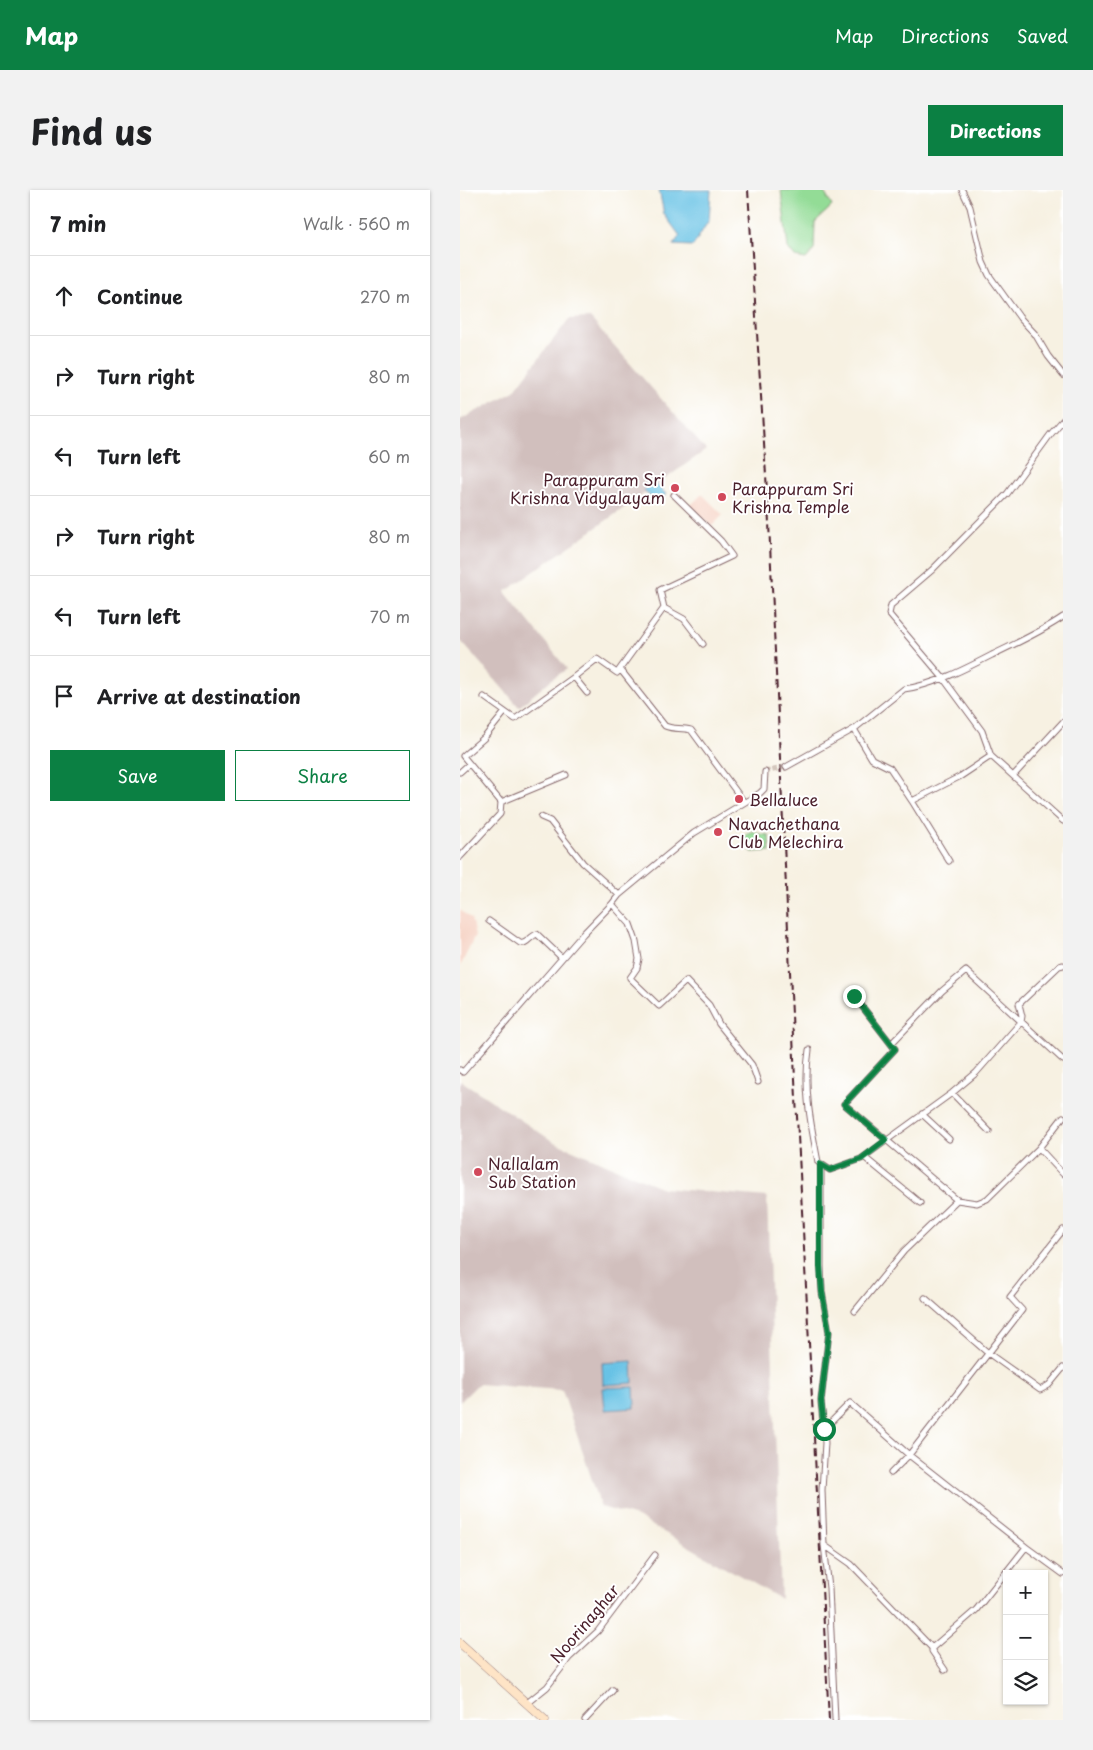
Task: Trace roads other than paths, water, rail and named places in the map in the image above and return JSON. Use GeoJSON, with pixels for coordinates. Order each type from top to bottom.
{"type":"FeatureCollection","features":[{"type":"Feature","properties":{"kind":"street"},"geometry":{"type":"LineString","coordinates":[[962,190],[970,207],[983,262],[989,275],[1020,318],[1035,334],[1048,356],[1063,375]]}},
{"type":"Feature","properties":{"kind":"street"},"geometry":{"type":"LineString","coordinates":[[973,252],[980,248]]}},
{"type":"Feature","properties":{"kind":"street"},"geometry":{"type":"LineString","coordinates":[[1063,420],[1007,494],[932,570],[891,605],[889,614],[943,678],[982,731],[990,756],[1063,821]]}},
{"type":"Feature","properties":{"kind":"street"},"geometry":{"type":"LineString","coordinates":[[484,697],[515,719],[596,659],[617,673],[664,608],[660,590],[732,556],[721,541],[674,496]]}},
{"type":"Feature","properties":{"kind":"street"},"geometry":{"type":"LineString","coordinates":[[664,608],[684,619],[703,644]]}},
{"type":"Feature","properties":{"kind":"street"},"geometry":{"type":"LineString","coordinates":[[786,767],[854,729],[904,690],[953,674],[1045,629],[1063,617]]}},
{"type":"Feature","properties":{"kind":"street"},"geometry":{"type":"LineString","coordinates":[[620,669],[664,726],[674,730],[682,728],[691,730],[744,802]]}},
{"type":"Feature","properties":{"kind":"street"},"geometry":{"type":"LineString","coordinates":[[574,677],[587,693]]}},
{"type":"Feature","properties":{"kind":"street"},"geometry":{"type":"LineString","coordinates":[[460,857],[500,814],[501,802],[463,756],[484,738],[505,712]]}},
{"type":"Feature","properties":{"kind":"street"},"geometry":{"type":"LineString","coordinates":[[1013,776],[1063,722]]}},
{"type":"Feature","properties":{"kind":"street"},"geometry":{"type":"LineString","coordinates":[[854,729],[872,759],[890,768],[949,861]]}},
{"type":"Feature","properties":{"kind":"street"},"geometry":{"type":"LineString","coordinates":[[912,801],[961,776],[990,756]]}},
{"type":"Feature","properties":{"kind":"street"},"geometry":{"type":"LineString","coordinates":[[460,772],[469,764]]}},
{"type":"Feature","properties":{"kind":"street"},"geometry":{"type":"LineString","coordinates":[[460,1070],[463,1072],[562,958],[620,895],[687,838],[711,821],[760,793],[764,789],[765,772]]}},
{"type":"Feature","properties":{"kind":"street"},"geometry":{"type":"LineString","coordinates":[[501,802],[566,775]]}},
{"type":"Feature","properties":{"kind":"street"},"geometry":{"type":"LineString","coordinates":[[541,818],[550,821],[584,863],[620,895]]}},
{"type":"Feature","properties":{"kind":"street"},"geometry":{"type":"LineString","coordinates":[[612,904],[630,924],[636,941],[639,959],[637,968],[630,978],[659,1006],[686,981],[709,1005],[719,1024],[752,1065],[758,1082]]}},
{"type":"Feature","properties":{"kind":"street"},"geometry":{"type":"LineString","coordinates":[[489,921],[523,944],[533,935],[537,934],[562,958]]}},
{"type":"Feature","properties":{"kind":"street"},"geometry":{"type":"LineString","coordinates":[[820,1164],[830,1170],[864,1157],[952,1093],[976,1073],[1021,1022],[1022,1016],[1019,1004],[1059,966],[1063,965]]}},
{"type":"Feature","properties":{"kind":"street"},"geometry":{"type":"LineString","coordinates":[[891,1044],[942,991],[966,971],[1062,1059]]}},
{"type":"Feature","properties":{"kind":"street"},"geometry":{"type":"LineString","coordinates":[[854,996],[895,1049],[844,1104],[956,1200],[977,1203],[987,1199],[1039,1148],[1063,1117]]}},
{"type":"Feature","properties":{"kind":"street"},"geometry":{"type":"LineString","coordinates":[[809,1050],[806,1075],[807,1092],[818,1162],[820,1164],[820,1266],[822,1292],[829,1332],[821,1401],[825,1443],[822,1490],[836,1720]]}},
{"type":"Feature","properties":{"kind":"street"},"geometry":{"type":"LineString","coordinates":[[952,1093],[989,1130]]}},
{"type":"Feature","properties":{"kind":"street"},"geometry":{"type":"LineString","coordinates":[[922,1114],[949,1139]]}},
{"type":"Feature","properties":{"kind":"street"},"geometry":{"type":"LineString","coordinates":[[1039,1148],[1063,1174]]}},
{"type":"Feature","properties":{"kind":"street"},"geometry":{"type":"LineString","coordinates":[[864,1157],[920,1203]]}},
{"type":"Feature","properties":{"kind":"street"},"geometry":{"type":"LineString","coordinates":[[855,1311],[904,1250],[956,1200]]}},
{"type":"Feature","properties":{"kind":"street"},"geometry":{"type":"LineString","coordinates":[[891,1473],[909,1455],[1022,1310],[1010,1297],[1063,1230]]}},
{"type":"Feature","properties":{"kind":"street"},"geometry":{"type":"LineString","coordinates":[[925,1298],[988,1353],[1040,1390],[1049,1385],[1063,1368]]}},
{"type":"Feature","properties":{"kind":"street"},"geometry":{"type":"LineString","coordinates":[[824,1429],[850,1403],[909,1455],[1063,1574]]}},
{"type":"Feature","properties":{"kind":"street"},"geometry":{"type":"LineString","coordinates":[[824,1545],[851,1564],[932,1648],[932,1651],[945,1670]]}},
{"type":"Feature","properties":{"kind":"street"},"geometry":{"type":"LineString","coordinates":[[932,1648],[976,1610],[1026,1547]]}},
{"type":"Feature","properties":{"kind":"street","name":"Noorinaghar"},"geometry":{"type":"LineString","coordinates":[[527,1703],[547,1687],[569,1658],[598,1631],[655,1555]]}},
{"type":"Feature","properties":{"kind":"street"},"geometry":{"type":"LineString","coordinates":[[460,1643],[545,1720]]}},
{"type":"Feature","properties":{"kind":"street"},"geometry":{"type":"LineString","coordinates":[[585,1720],[613,1690]]}},
{"type":"Feature","properties":{"kind":"water"},"geometry":{"type":"Polygon","coordinates":[[[659,190],[711,190],[709,220],[693,246],[673,245],[680,236],[664,214],[659,190]]]}},
{"type":"Feature","properties":{"kind":"water"},"geometry":{"type":"Polygon","coordinates":[[[653,481],[666,494],[657,504],[644,490],[653,481]]]}},
{"type":"Feature","properties":{"kind":"water"},"geometry":{"type":"Polygon","coordinates":[[[632,1361],[633,1383],[603,1385],[602,1363],[632,1361]]]}},
{"type":"Feature","properties":{"kind":"water"},"geometry":{"type":"Polygon","coordinates":[[[634,1387],[635,1408],[605,1410],[603,1388],[634,1387]]]}},
{"type":"Feature","properties":{"kind":"tunnel"},"geometry":{"type":"LineString","coordinates":[[765,772],[786,767]]}},
{"type":"Feature","properties":{"kind":"railway"},"geometry":{"type":"LineString","coordinates":[[748,190],[769,523],[795,1079],[829,1720]]}},
{"type":"Feature","properties":{"kind":"place","name":"Parappuram Sri Krishna Vidyalayam"},"geometry":{"type":"Point","coordinates":[675,488]}},
{"type":"Feature","properties":{"kind":"place","name":"Parappuram Sri Krishna Temple"},"geometry":{"type":"Point","coordinates":[722,497]}},
{"type":"Feature","properties":{"kind":"place","name":"Bellaluce"},"geometry":{"type":"Point","coordinates":[739,799]}},
{"type":"Feature","properties":{"kind":"place","name":"Navachethana Club Melechira"},"geometry":{"type":"Point","coordinates":[718,832]}},
{"type":"Feature","properties":{"kind":"place","name":"Nallalam Sub Station"},"geometry":{"type":"Point","coordinates":[478,1172]}}]}
